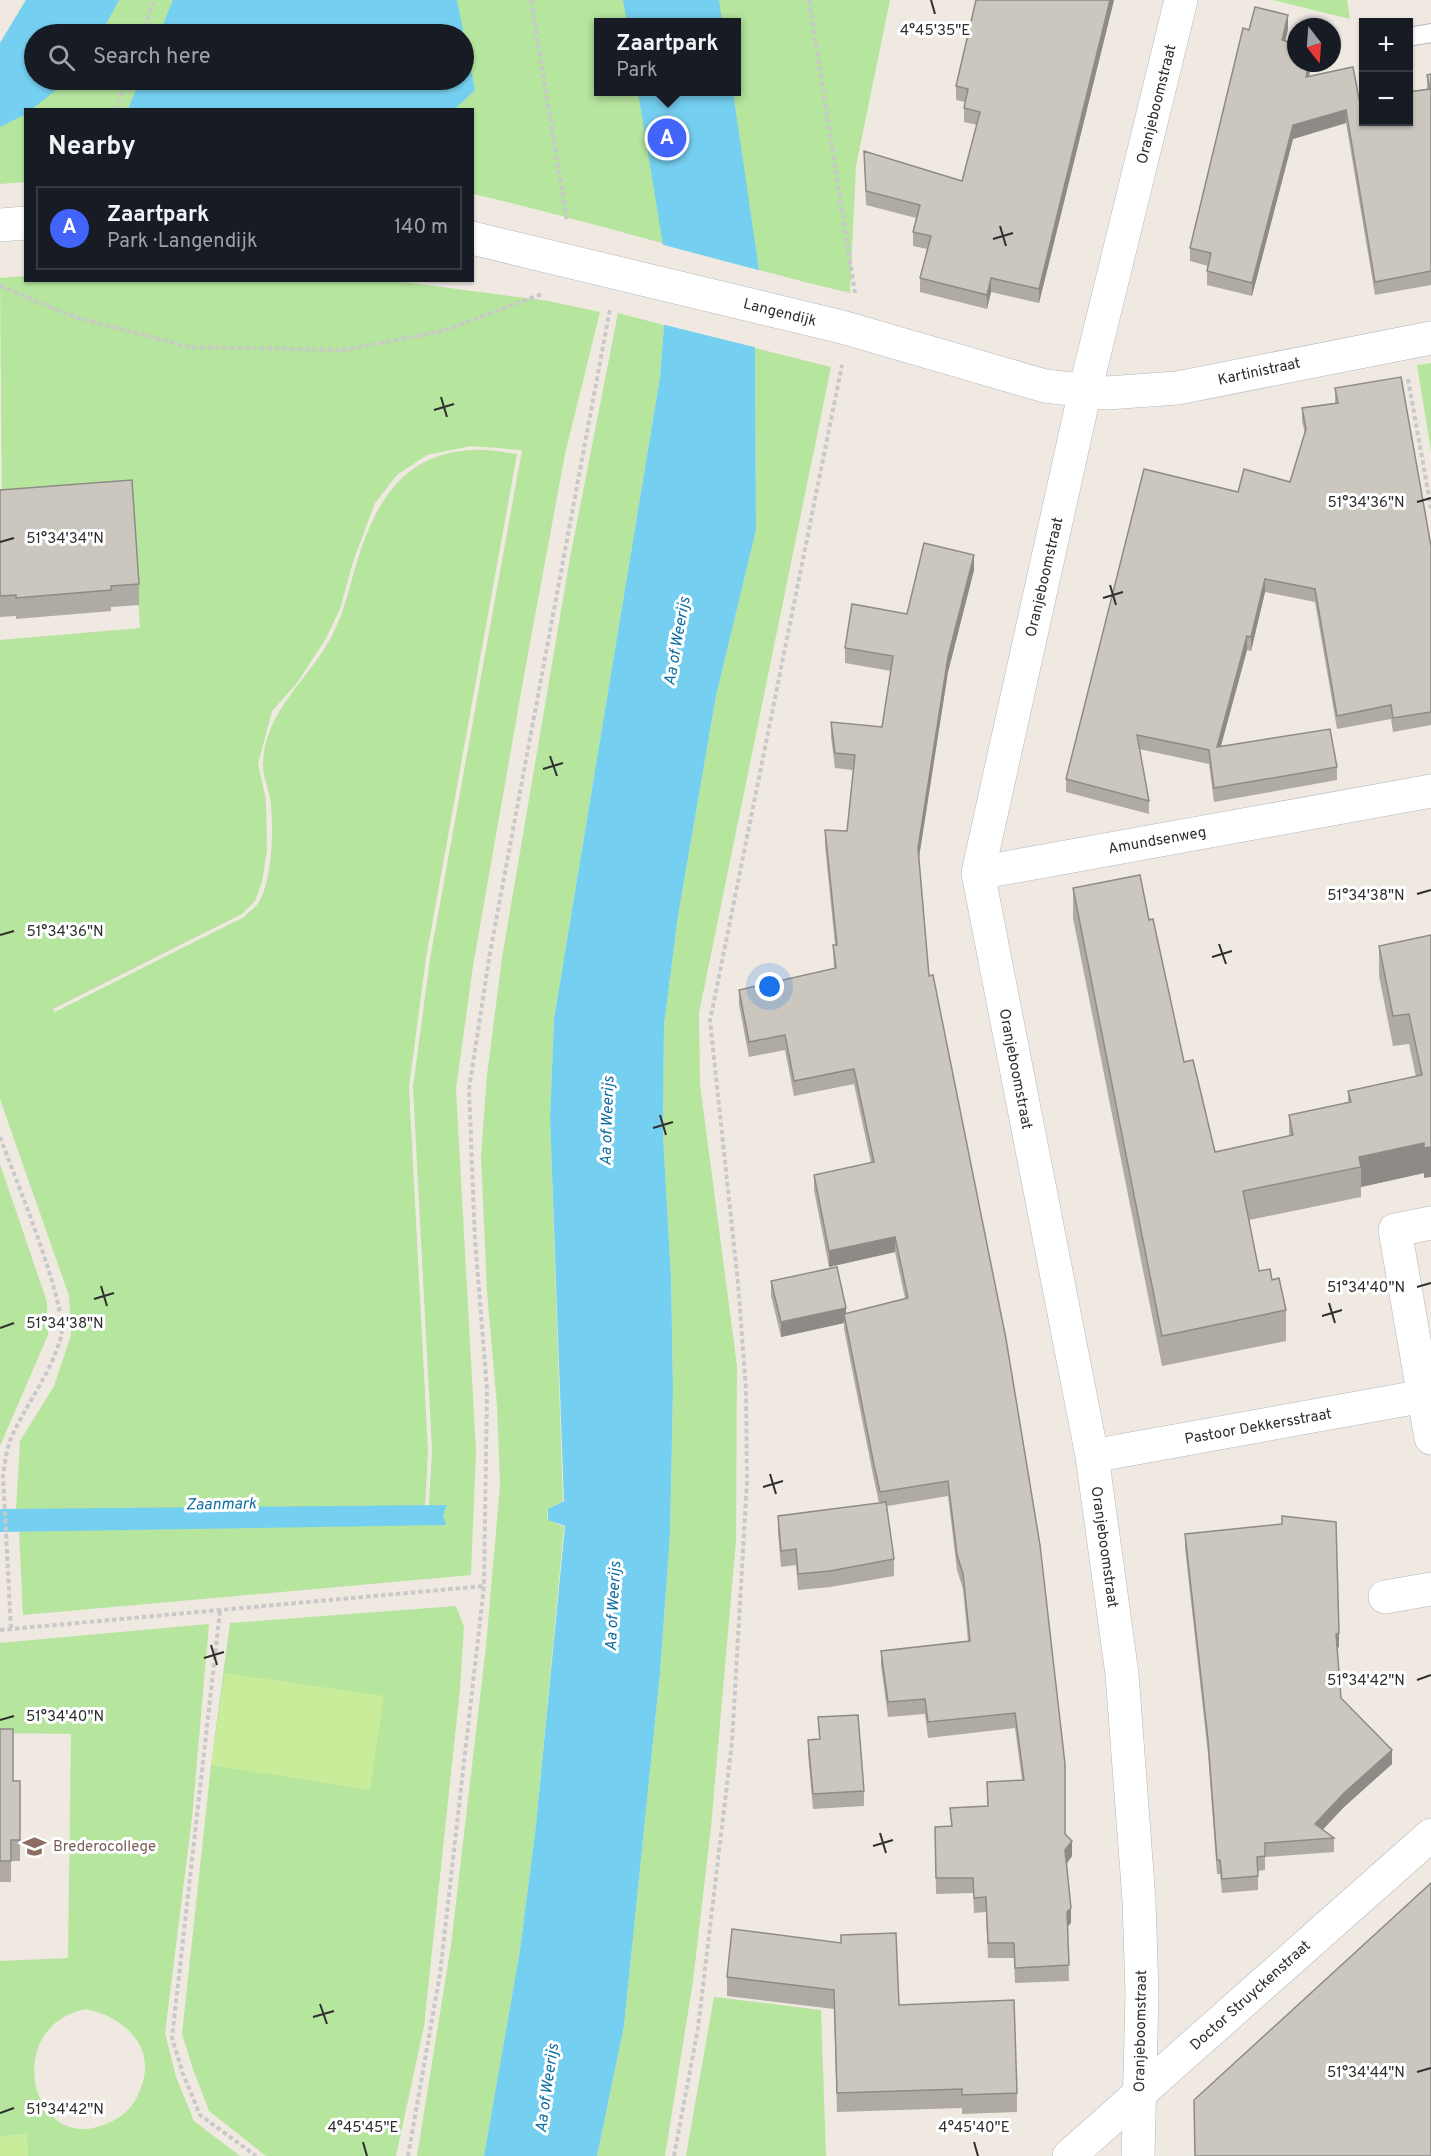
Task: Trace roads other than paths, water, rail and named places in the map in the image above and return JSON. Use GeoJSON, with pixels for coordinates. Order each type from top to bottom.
{"type":"FeatureCollection","features":[{"type":"Feature","properties":{"kind":"street","name":"Oranjeboomstraat"},"geometry":{"type":"LineString","coordinates":[[1138,2156],[1142,1994],[1136,1830],[1122,1674],[1092,1456],[978,873],[1085,391],[1181,0]]}},
{"type":"Feature","properties":{"kind":"street"},"geometry":{"type":"LineString","coordinates":[[0,225],[24,223]]}},
{"type":"Feature","properties":{"kind":"street","name":"Langendijk"},"geometry":{"type":"LineString","coordinates":[[474,238],[624,274],[849,315],[1035,384],[1085,391]]}},
{"type":"Feature","properties":{"kind":"street","name":"Kartinistraat"},"geometry":{"type":"LineString","coordinates":[[1085,391],[1118,393],[1177,388],[1417,340]]}},
{"type":"Feature","properties":{"kind":"street","name":"Amundsenweg"},"geometry":{"type":"LineString","coordinates":[[978,873],[1431,791]]}},
{"type":"Feature","properties":{"kind":"street"},"geometry":{"type":"LineString","coordinates":[[1431,1223],[1395,1230],[1431,1438]]}},
{"type":"Feature","properties":{"kind":"street","name":"Pastoor Dekkersstraat"},"geometry":{"type":"LineString","coordinates":[[1092,1456],[1424,1396]]}},
{"type":"Feature","properties":{"kind":"street"},"geometry":{"type":"LineString","coordinates":[[1385,1597],[1431,1589]]}},
{"type":"Feature","properties":{"kind":"street","name":"Doctor Struyckenstraat"},"geometry":{"type":"LineString","coordinates":[[1069,2156],[1431,1835]]}},
{"type":"Feature","properties":{"kind":"lane"},"geometry":{"type":"LineString","coordinates":[[1413,37],[1431,33]]}},
{"type":"Feature","properties":{"kind":"water"},"geometry":{"type":"Polygon","coordinates":[[[26,0],[119,0],[106,24],[24,24],[24,90],[56,90],[33,108],[24,108],[24,115],[0,127],[0,43],[26,0]]]}},
{"type":"Feature","properties":{"kind":"water"},"geometry":{"type":"Polygon","coordinates":[[[173,0],[457,0],[462,24],[163,24],[173,0]]]}},
{"type":"Feature","properties":{"kind":"water"},"geometry":{"type":"Polygon","coordinates":[[[623,0],[719,0],[721,18],[626,18],[623,0]]]}},
{"type":"Feature","properties":{"kind":"water"},"geometry":{"type":"Polygon","coordinates":[[[474,85],[475,90],[456,108],[128,108],[136,90],[474,90],[474,85]]]}},
{"type":"Feature","properties":{"kind":"water","name":"Aa of Weerijs"},"geometry":{"type":"Polygon","coordinates":[[[639,96],[734,96],[759,270],[755,348],[756,530],[716,696],[678,916],[664,1025],[663,1135],[671,1276],[673,1390],[670,1535],[660,1673],[624,2026],[597,2156],[484,2156],[520,1950],[536,1825],[565,1526],[548,1520],[548,1509],[564,1501],[550,1118],[554,1019],[660,377],[664,325],[663,245],[639,96]]]}},
{"type":"Feature","properties":{"kind":"water"},"geometry":{"type":"Polygon","coordinates":[[[447,1505],[443,1515],[446,1525],[0,1532],[0,1509],[447,1505]]]}},
{"type":"Feature","properties":{"kind":"place","name":"Zaartpark"},"geometry":{"type":"Point","coordinates":[667,138]}},
{"type":"Feature","properties":{"kind":"place","name":"Brederocollege"},"geometry":{"type":"Point","coordinates":[35,1846]}},
{"type":"Feature","properties":{"kind":"water label","name":"Zaanmark"},"geometry":{"type":"Point","coordinates":[221,1503]}}]}
